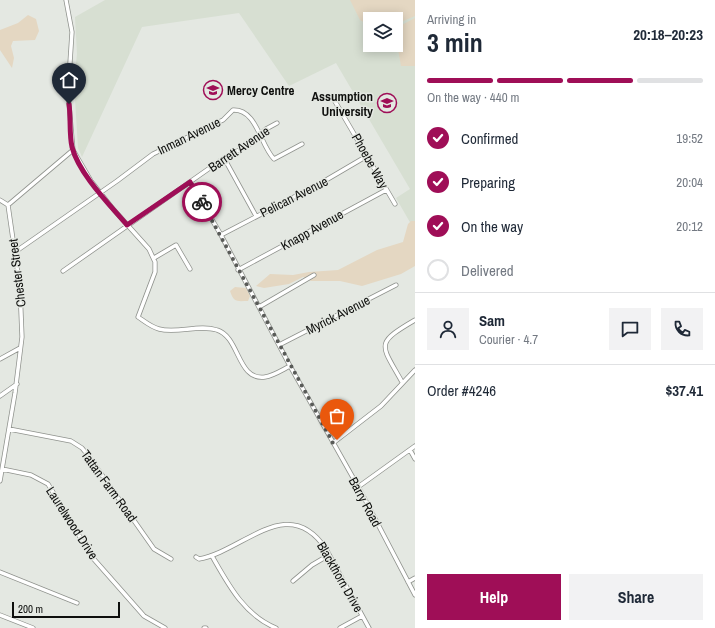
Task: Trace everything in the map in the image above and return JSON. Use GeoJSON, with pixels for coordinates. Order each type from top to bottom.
{"type":"FeatureCollection","features":[{"type":"Feature","properties":{"kind":"street"},"geometry":{"type":"LineString","coordinates":[[66,0],[72,27],[68,93],[73,150],[79,163],[100,192],[149,249],[154,258],[155,272],[138,317],[163,330],[211,329],[221,332],[230,340],[249,372],[260,377],[270,376],[290,366]]}},
{"type":"Feature","properties":{"kind":"street","name":"Phoebe Way"},"geometry":{"type":"LineString","coordinates":[[333,98],[395,204]]}},
{"type":"Feature","properties":{"kind":"street","name":"Inman Avenue"},"geometry":{"type":"LineString","coordinates":[[15,252],[153,154],[222,120],[233,110],[241,110],[249,115],[259,136],[274,160],[302,144]]}},
{"type":"Feature","properties":{"kind":"street","name":"Barrett Avenue"},"geometry":{"type":"LineString","coordinates":[[63,271],[224,158],[249,145],[266,129],[277,123]]}},
{"type":"Feature","properties":{"kind":"street"},"geometry":{"type":"LineString","coordinates":[[0,200],[8,205],[73,150]]}},
{"type":"Feature","properties":{"kind":"street","name":"Pelican Avenue"},"geometry":{"type":"LineString","coordinates":[[221,235],[321,183],[366,156]]}},
{"type":"Feature","properties":{"kind":"street"},"geometry":{"type":"LineString","coordinates":[[224,158],[256,216]]}},
{"type":"Feature","properties":{"kind":"street","name":"Barry Road"},"geometry":{"type":"LineString","coordinates":[[190,182],[221,235],[238,270],[358,487],[415,595]]}},
{"type":"Feature","properties":{"kind":"street","name":"Knapp Avenue"},"geometry":{"type":"LineString","coordinates":[[238,270],[386,190]]}},
{"type":"Feature","properties":{"kind":"street","name":"Chester Street"},"geometry":{"type":"LineString","coordinates":[[0,481],[17,384],[20,348],[21,304],[8,205]]}},
{"type":"Feature","properties":{"kind":"street"},"geometry":{"type":"LineString","coordinates":[[154,258],[176,245],[190,269]]}},
{"type":"Feature","properties":{"kind":"street"},"geometry":{"type":"LineString","coordinates":[[259,307],[314,275]]}},
{"type":"Feature","properties":{"kind":"street","name":"Myrick Avenue"},"geometry":{"type":"LineString","coordinates":[[280,346],[396,285]]}},
{"type":"Feature","properties":{"kind":"street"},"geometry":{"type":"LineString","coordinates":[[402,382],[387,355],[385,343],[390,335],[415,320]]}},
{"type":"Feature","properties":{"kind":"street"},"geometry":{"type":"LineString","coordinates":[[0,358],[20,348]]}},
{"type":"Feature","properties":{"kind":"street"},"geometry":{"type":"LineString","coordinates":[[333,443],[381,406],[402,382],[415,370]]}},
{"type":"Feature","properties":{"kind":"street"},"geometry":{"type":"LineString","coordinates":[[0,396],[17,384]]}},
{"type":"Feature","properties":{"kind":"street","name":"Tattan Farm Road"},"geometry":{"type":"LineString","coordinates":[[10,429],[60,438],[79,445],[90,458],[154,549],[171,559]]}},
{"type":"Feature","properties":{"kind":"street"},"geometry":{"type":"LineString","coordinates":[[358,487],[415,446]]}},
{"type":"Feature","properties":{"kind":"street"},"geometry":{"type":"LineString","coordinates":[[410,450],[415,459]]}},
{"type":"Feature","properties":{"kind":"street","name":"Laurelwood Drive"},"geometry":{"type":"LineString","coordinates":[[2,469],[31,475],[48,484],[84,545],[96,561],[144,616],[165,628]]}},
{"type":"Feature","properties":{"kind":"street","name":"Blackthorn Drive"},"geometry":{"type":"LineString","coordinates":[[196,557],[199,559],[212,556],[271,527],[282,524],[302,527],[313,533],[329,555],[369,628]]}},
{"type":"Feature","properties":{"kind":"street"},"geometry":{"type":"LineString","coordinates":[[293,581],[308,568],[329,555]]}},
{"type":"Feature","properties":{"kind":"street"},"geometry":{"type":"LineString","coordinates":[[212,556],[242,604],[258,618],[276,628]]}},
{"type":"Feature","properties":{"kind":"street"},"geometry":{"type":"LineString","coordinates":[[0,572],[77,603]]}},
{"type":"Feature","properties":{"kind":"street"},"geometry":{"type":"LineString","coordinates":[[408,582],[415,578]]}},
{"type":"Feature","properties":{"kind":"street"},"geometry":{"type":"LineString","coordinates":[[0,615],[33,628]]}},
{"type":"Feature","properties":{"kind":"street"},"geometry":{"type":"LineString","coordinates":[[340,628],[362,616]]}},
{"type":"Feature","properties":{"kind":"shaded area","name":"Assumption University"},"geometry":{"type":"Polygon","coordinates":[[[105,0],[415,0],[415,231],[396,198],[410,189],[336,63],[289,86],[239,13],[142,27],[82,157],[78,148],[74,82],[77,54],[75,17],[105,0]]]}},
{"type":"Feature","properties":{"kind":"shaded area"},"geometry":{"type":"Polygon","coordinates":[[[350,0],[415,0],[415,16],[403,21],[403,12],[363,12],[363,22],[360,20],[350,0]]]}},
{"type":"Feature","properties":{"kind":"shaded area"},"geometry":{"type":"Polygon","coordinates":[[[28,15],[36,19],[39,31],[35,40],[13,41],[11,46],[14,58],[12,68],[0,50],[0,30],[18,23],[28,15]]]}},
{"type":"Feature","properties":{"kind":"shaded area"},"geometry":{"type":"Polygon","coordinates":[[[415,18],[415,66],[401,66],[398,52],[403,52],[403,24],[415,18]]]}},
{"type":"Feature","properties":{"kind":"shaded area"},"geometry":{"type":"Polygon","coordinates":[[[411,221],[415,221],[415,266],[401,274],[362,286],[340,281],[311,281],[303,277],[289,284],[264,288],[256,286],[270,274],[293,275],[309,272],[338,270],[377,250],[403,242],[408,224],[411,221]]]}},
{"type":"Feature","properties":{"kind":"shaded area"},"geometry":{"type":"Polygon","coordinates":[[[235,287],[246,288],[250,296],[248,301],[239,301],[233,298],[230,291],[235,287]]]}},
{"type":"Feature","properties":{"kind":"way so far"},"geometry":{"type":"LineString","coordinates":[[202,202],[333,443],[337,440]]}},
{"type":"Feature","properties":{"kind":"place","name":"Mercy Centre"},"geometry":{"type":"Point","coordinates":[213,90]}},
{"type":"Feature","properties":{"kind":"place","name":"Assumption University"},"geometry":{"type":"Point","coordinates":[387,103]}},
{"type":"Feature","properties":{"kind":"route"},"geometry":{"type":"LineString","coordinates":[[69,104],[72,144],[77,159],[94,185],[127,225],[190,182],[202,202]]}}]}
